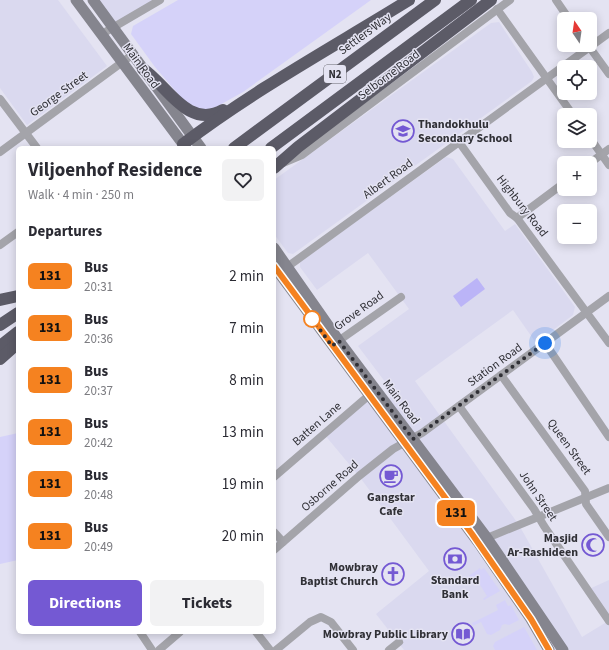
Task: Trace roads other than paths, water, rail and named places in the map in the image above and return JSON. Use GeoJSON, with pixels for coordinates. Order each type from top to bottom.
{"type":"FeatureCollection","features":[{"type":"Feature","properties":{"kind":"highway"},"geometry":{"type":"LineString","coordinates":[[184,146],[192,136],[214,120],[409,0]]}},
{"type":"Feature","properties":{"kind":"highway","name":"Settlers Way"},"geometry":{"type":"LineString","coordinates":[[237,146],[435,0]]}},
{"type":"Feature","properties":{"kind":"highway","name":"N2"},"geometry":{"type":"LineString","coordinates":[[274,146],[471,0]]}},
{"type":"Feature","properties":{"kind":"highway"},"geometry":{"type":"LineString","coordinates":[[276,166],[298,147],[494,5]]}},
{"type":"Feature","properties":{"kind":"highway"},"geometry":{"type":"LineString","coordinates":[[143,69],[179,103],[192,112],[202,115],[215,114],[247,96],[259,92]]}},
{"type":"Feature","properties":{"kind":"highway"},"geometry":{"type":"LineString","coordinates":[[0,300],[16,296]]}},
{"type":"Feature","properties":{"kind":"highway"},"geometry":{"type":"LineString","coordinates":[[0,325],[16,314]]}},
{"type":"Feature","properties":{"kind":"highway"},"geometry":{"type":"LineString","coordinates":[[0,346],[16,334]]}},
{"type":"Feature","properties":{"kind":"highway"},"geometry":{"type":"LineString","coordinates":[[0,359],[16,345]]}},
{"type":"Feature","properties":{"kind":"main road","name":"Main Road"},"geometry":{"type":"LineString","coordinates":[[76,0],[184,146]]}},
{"type":"Feature","properties":{"kind":"main road","name":"Main Road"},"geometry":{"type":"LineString","coordinates":[[93,0],[200,146]]}},
{"type":"Feature","properties":{"kind":"main road"},"geometry":{"type":"LineString","coordinates":[[142,89],[153,82]]}},
{"type":"Feature","properties":{"kind":"main road","name":"Main Road"},"geometry":{"type":"LineString","coordinates":[[276,255],[280,269],[563,650]]}},
{"type":"Feature","properties":{"kind":"main road","name":"Main Road"},"geometry":{"type":"LineString","coordinates":[[482,540],[549,650]]}},
{"type":"Feature","properties":{"kind":"street"},"geometry":{"type":"LineString","coordinates":[[102,34],[160,0]]}},
{"type":"Feature","properties":{"kind":"street"},"geometry":{"type":"LineString","coordinates":[[510,0],[494,5],[568,108]]}},
{"type":"Feature","properties":{"kind":"street"},"geometry":{"type":"LineString","coordinates":[[556,0],[564,12]]}},
{"type":"Feature","properties":{"kind":"street","name":"Albert Road"},"geometry":{"type":"LineString","coordinates":[[597,41],[609,33]]}},
{"type":"Feature","properties":{"kind":"street","name":"Albert Road"},"geometry":{"type":"LineString","coordinates":[[280,269],[459,142],[581,52]]}},
{"type":"Feature","properties":{"kind":"street"},"geometry":{"type":"LineString","coordinates":[[593,52],[609,74]]}},
{"type":"Feature","properties":{"kind":"street","name":"George Street"},"geometry":{"type":"LineString","coordinates":[[0,152],[132,55]]}},
{"type":"Feature","properties":{"kind":"street"},"geometry":{"type":"LineString","coordinates":[[0,99],[35,146]]}},
{"type":"Feature","properties":{"kind":"street","name":"Highbury Road"},"geometry":{"type":"LineString","coordinates":[[459,142],[510,213],[517,218],[609,343]]}},
{"type":"Feature","properties":{"kind":"street"},"geometry":{"type":"LineString","coordinates":[[597,147],[609,165]]}},
{"type":"Feature","properties":{"kind":"street"},"geometry":{"type":"LineString","coordinates":[[597,158],[609,149]]}},
{"type":"Feature","properties":{"kind":"street"},"geometry":{"type":"LineString","coordinates":[[517,218],[557,188]]}},
{"type":"Feature","properties":{"kind":"street"},"geometry":{"type":"LineString","coordinates":[[0,245],[16,233]]}},
{"type":"Feature","properties":{"kind":"street","name":"Station Road"},"geometry":{"type":"LineString","coordinates":[[409,441],[609,296]]}},
{"type":"Feature","properties":{"kind":"street","name":"Grove Road"},"geometry":{"type":"LineString","coordinates":[[336,343],[401,297]]}},
{"type":"Feature","properties":{"kind":"street"},"geometry":{"type":"LineString","coordinates":[[545,343],[609,437]]}},
{"type":"Feature","properties":{"kind":"street","name":"Queen Street"},"geometry":{"type":"LineString","coordinates":[[501,375],[586,491],[586,504],[609,537]]}},
{"type":"Feature","properties":{"kind":"street","name":"Batten Lane"},"geometry":{"type":"LineString","coordinates":[[276,475],[372,393]]}},
{"type":"Feature","properties":{"kind":"street","name":"John Street"},"geometry":{"type":"LineString","coordinates":[[459,406],[538,516],[609,621]]}},
{"type":"Feature","properties":{"kind":"street","name":"Osborne Road"},"geometry":{"type":"LineString","coordinates":[[276,548],[359,476],[393,449],[409,441]]}},
{"type":"Feature","properties":{"kind":"street"},"geometry":{"type":"LineString","coordinates":[[482,540],[609,488]]}},
{"type":"Feature","properties":{"kind":"street"},"geometry":{"type":"LineString","coordinates":[[276,534],[283,542]]}},
{"type":"Feature","properties":{"kind":"street"},"geometry":{"type":"LineString","coordinates":[[276,650],[310,622],[321,617],[331,622],[353,650]]}},
{"type":"Feature","properties":{"kind":"street"},"geometry":{"type":"LineString","coordinates":[[141,634],[152,650]]}},
{"type":"Feature","properties":{"kind":"street"},"geometry":{"type":"LineString","coordinates":[[159,650],[178,634]]}},
{"type":"Feature","properties":{"kind":"street"},"geometry":{"type":"LineString","coordinates":[[258,634],[270,650]]}},
{"type":"Feature","properties":{"kind":"street"},"geometry":{"type":"LineString","coordinates":[[389,650],[399,642]]}},
{"type":"Feature","properties":{"kind":"place","name":"Thandokhulu Secondary School"},"geometry":{"type":"Point","coordinates":[403,131]}},
{"type":"Feature","properties":{"kind":"place","name":"Gangstar Cafe"},"geometry":{"type":"Point","coordinates":[391,476]}},
{"type":"Feature","properties":{"kind":"place","name":"Masjid Ar-Rashideen"},"geometry":{"type":"Point","coordinates":[593,545]}},
{"type":"Feature","properties":{"kind":"place","name":"Standard Bank"},"geometry":{"type":"Point","coordinates":[455,559]}},
{"type":"Feature","properties":{"kind":"place","name":"Mowbray Baptist Church"},"geometry":{"type":"Point","coordinates":[393,574]}},
{"type":"Feature","properties":{"kind":"place","name":"Mowbray Public Library"},"geometry":{"type":"Point","coordinates":[463,634]}}]}
